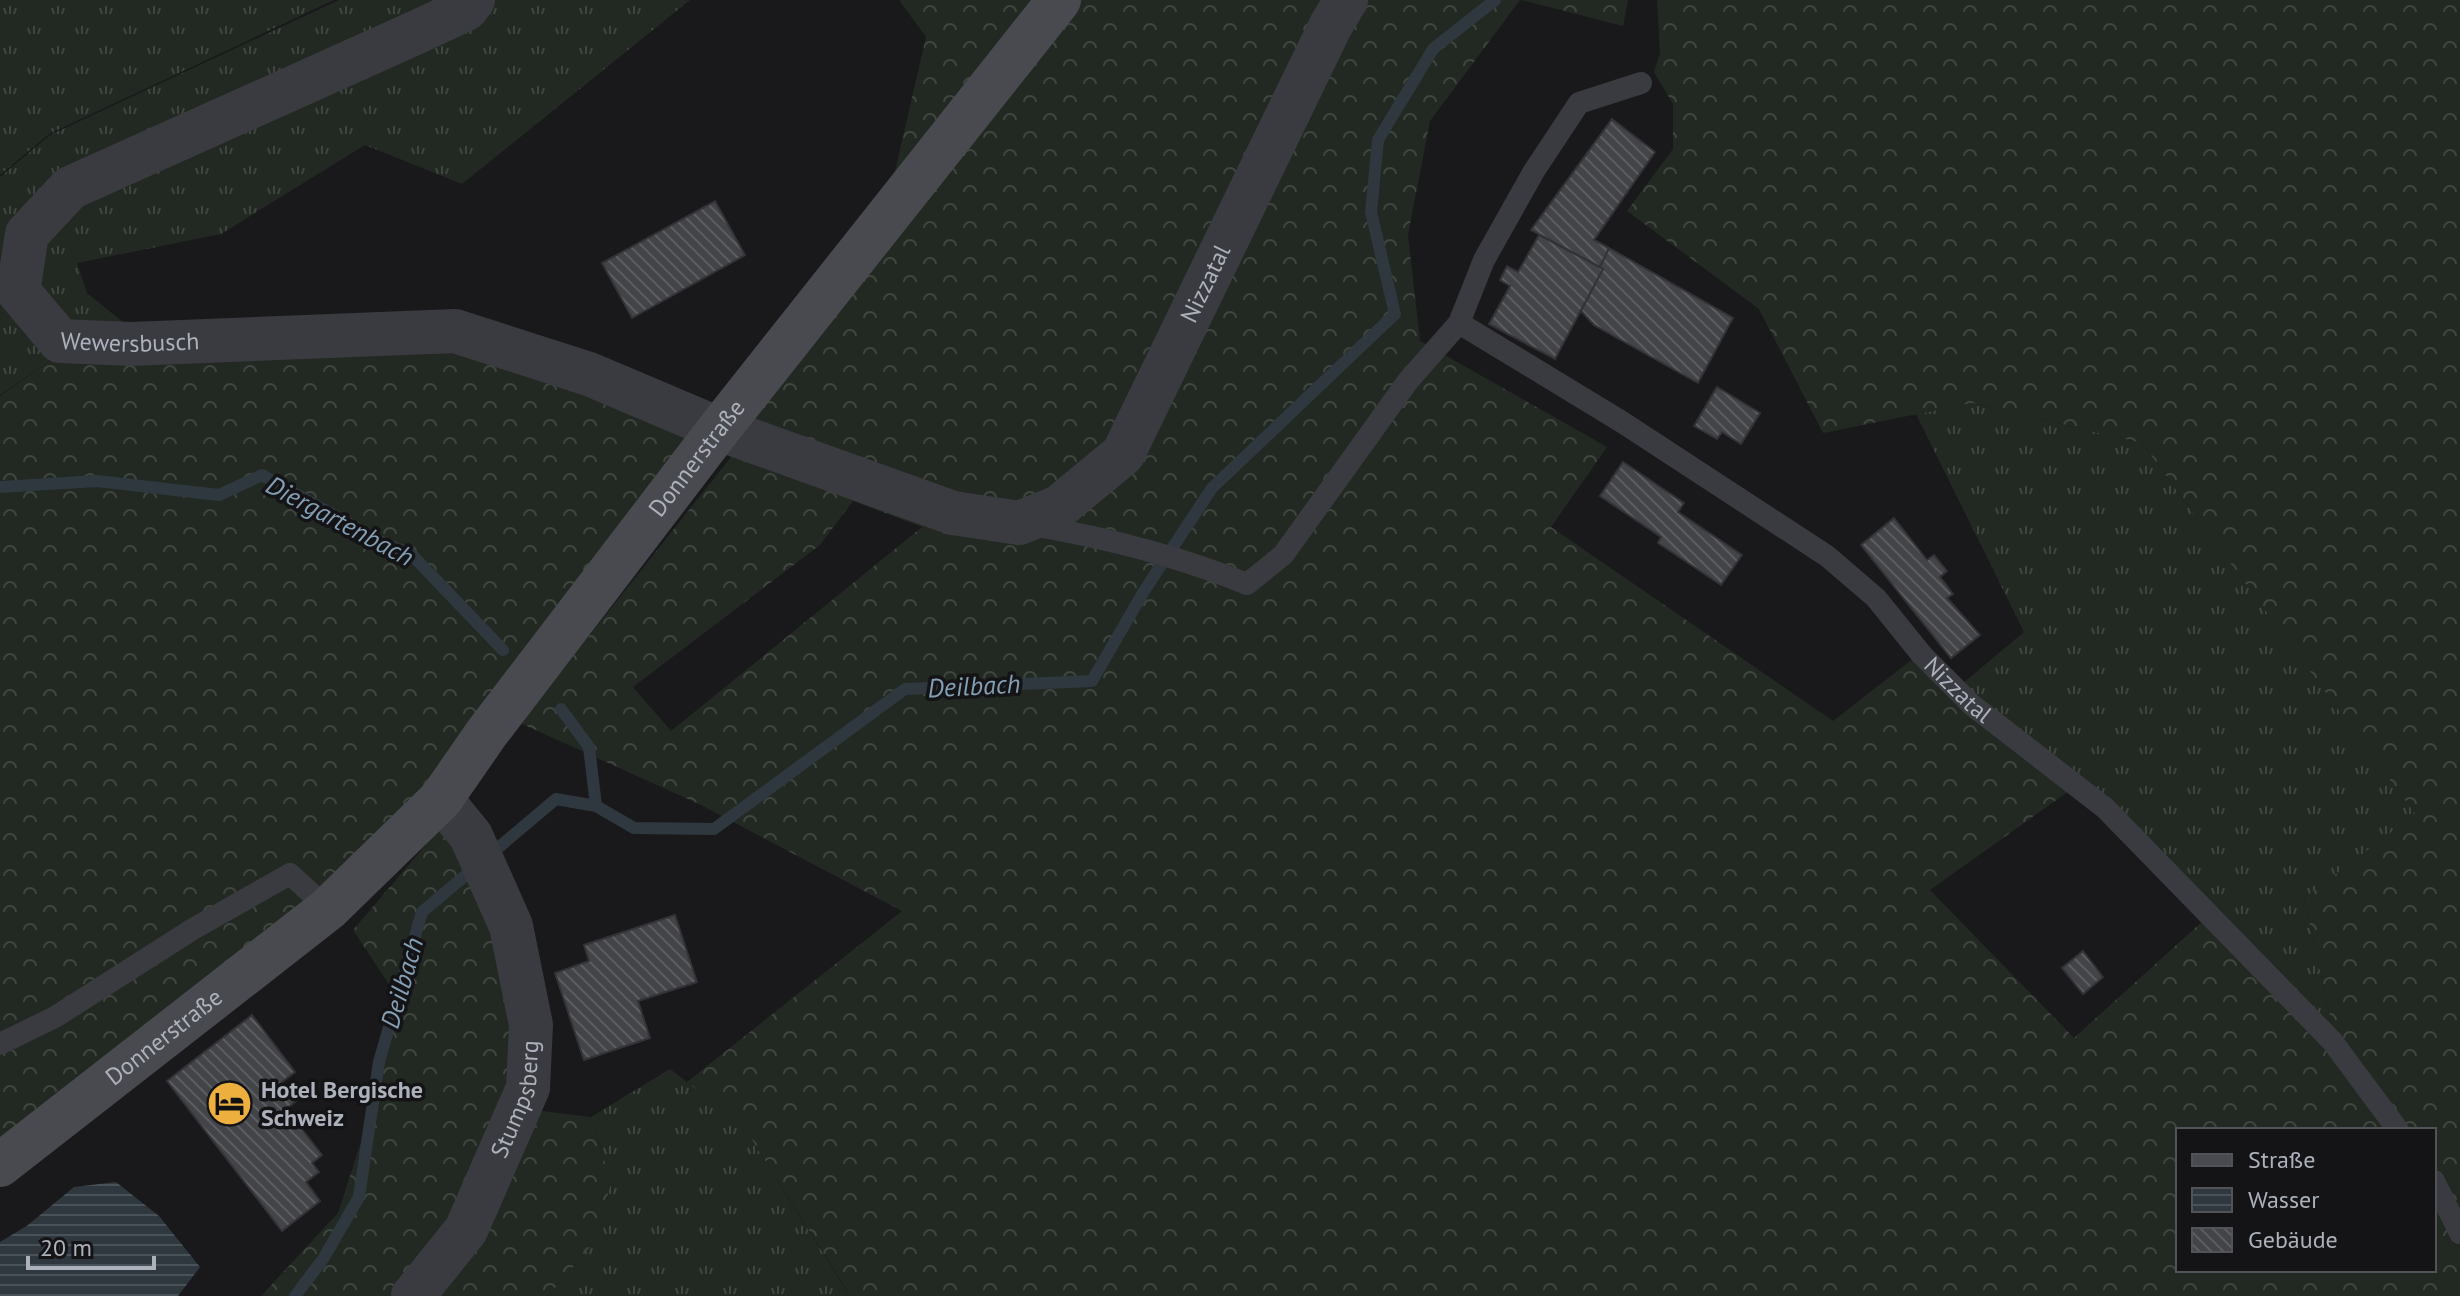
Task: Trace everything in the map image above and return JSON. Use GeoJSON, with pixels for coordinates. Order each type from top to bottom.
{"type":"FeatureCollection","features":[{"type":"Feature","properties":{"kind":"main road","name":"Donnerstraße"},"geometry":{"type":"LineString","coordinates":[[0,1165],[328,909],[441,799],[486,734],[719,429],[1059,0]]}},
{"type":"Feature","properties":{"kind":"street","name":"Wewersbusch"},"geometry":{"type":"LineString","coordinates":[[473,0],[466,9],[417,32],[70,188],[27,234],[18,291],[60,341],[131,344],[455,331],[589,374],[719,429]]}},
{"type":"Feature","properties":{"kind":"street","name":"Nizzatal"},"geometry":{"type":"LineString","coordinates":[[1019,523],[1059,507],[1123,454],[1324,39],[1346,0]]}},
{"type":"Feature","properties":{"kind":"street"},"geometry":{"type":"LineString","coordinates":[[719,429],[953,513],[1019,523]]}},
{"type":"Feature","properties":{"kind":"street","name":"Stumpsberg"},"geometry":{"type":"LineString","coordinates":[[413,1296],[466,1230],[528,1088],[531,1025],[511,926],[471,836],[441,799]]}},
{"type":"Feature","properties":{"kind":"lane"},"geometry":{"type":"LineString","coordinates":[[1019,523],[1109,538],[1208,568],[1247,584],[1283,555],[1408,381],[1459,323],[1484,260],[1534,171],[1579,103],[1641,83]]}},
{"type":"Feature","properties":{"kind":"lane","name":"Nizzatal"},"geometry":{"type":"LineString","coordinates":[[1459,323],[1622,422],[1827,556],[1876,598],[1922,655],[1972,705],[2105,808],[2332,1041],[2397,1128]]}},
{"type":"Feature","properties":{"kind":"lane"},"geometry":{"type":"LineString","coordinates":[[0,1044],[55,1017],[193,929],[290,874],[328,909]]}},
{"type":"Feature","properties":{"kind":"lane"},"geometry":{"type":"LineString","coordinates":[[2436,1185],[2460,1233]]}},
{"type":"Feature","properties":{"kind":"green space"},"geometry":{"type":"Polygon","coordinates":[[[0,0],[334,0],[49,134],[0,175],[0,0]]]}},
{"type":"Feature","properties":{"kind":"green space"},"geometry":{"type":"Polygon","coordinates":[[[339,0],[690,0],[462,184],[365,145],[221,234],[77,263],[87,293],[124,323],[51,360],[0,395],[0,177],[50,135],[339,0]]]}},
{"type":"Feature","properties":{"kind":"green space"},"geometry":{"type":"Polygon","coordinates":[[[899,0],[1520,0],[1430,121],[1408,235],[1420,341],[1607,447],[1551,527],[1833,721],[1914,658],[2069,791],[1930,890],[2074,1038],[2205,919],[2328,1047],[2390,1128],[2176,1128],[2176,1272],[2436,1272],[2436,1195],[2460,1243],[2460,1296],[846,1296],[848,1292],[742,1124],[687,1082],[902,911],[701,805],[520,723],[731,457],[714,414],[892,184],[926,37],[899,0]],[[853,501],[820,545],[633,687],[671,731],[922,527],[853,501]]]}},
{"type":"Feature","properties":{"kind":"green space"},"geometry":{"type":"Polygon","coordinates":[[[1522,0],[1628,0],[1623,26],[1522,0]]]}},
{"type":"Feature","properties":{"kind":"green space"},"geometry":{"type":"Polygon","coordinates":[[[1657,0],[2460,0],[2460,1224],[2436,1175],[2436,1128],[2402,1128],[2335,1039],[2304,898],[2415,814],[2142,443],[1972,403],[1823,433],[1759,309],[1627,211],[1673,149],[1673,104],[1654,72],[1660,53],[1657,0]]]}},
{"type":"Feature","properties":{"kind":"green space"},"geometry":{"type":"Polygon","coordinates":[[[446,348],[588,387],[698,436],[427,798],[327,894],[0,1148],[0,396],[51,360],[446,348]]]}},
{"type":"Feature","properties":{"kind":"green space"},"geometry":{"type":"Polygon","coordinates":[[[1972,403],[2142,443],[2416,814],[2304,898],[2335,1039],[1962,684],[2024,632],[1916,414],[1972,403]]]}},
{"type":"Feature","properties":{"kind":"green space"},"geometry":{"type":"Polygon","coordinates":[[[448,819],[501,920],[533,1110],[591,1117],[611,1182],[597,1239],[548,1296],[261,1296],[338,1213],[371,1111],[396,995],[353,930],[448,819]]]}},
{"type":"Feature","properties":{"kind":"green space"},"geometry":{"type":"Polygon","coordinates":[[[670,1069],[742,1124],[848,1293],[846,1296],[548,1296],[597,1239],[611,1182],[591,1117],[670,1069]]]}},
{"type":"Feature","properties":{"kind":"water"},"geometry":{"type":"Polygon","coordinates":[[[116,1182],[159,1216],[200,1267],[178,1296],[0,1296],[0,1242],[28,1225],[74,1187],[116,1182]]]}},
{"type":"Feature","properties":{"kind":"building"},"geometry":{"type":"Polygon","coordinates":[[[1612,119],[1655,152],[1594,240],[1609,248],[1600,267],[1531,230],[1612,119]]]}},
{"type":"Feature","properties":{"kind":"building"},"geometry":{"type":"Polygon","coordinates":[[[715,201],[745,255],[632,318],[602,263],[715,201]]]}},
{"type":"Feature","properties":{"kind":"building"},"geometry":{"type":"Polygon","coordinates":[[[1539,235],[1603,269],[1555,359],[1489,324],[1510,286],[1500,280],[1507,266],[1518,272],[1539,235]]]}},
{"type":"Feature","properties":{"kind":"building"},"geometry":{"type":"Polygon","coordinates":[[[1609,248],[1733,318],[1698,383],[1594,325],[1581,311],[1603,269],[1600,267],[1609,248]]]}},
{"type":"Feature","properties":{"kind":"building"},"geometry":{"type":"Polygon","coordinates":[[[1717,387],[1760,413],[1741,444],[1722,432],[1717,439],[1694,426],[1717,387]]]}},
{"type":"Feature","properties":{"kind":"building"},"geometry":{"type":"Polygon","coordinates":[[[1623,462],[1684,503],[1678,512],[1742,555],[1721,585],[1658,543],[1661,537],[1600,496],[1623,462]]]}},
{"type":"Feature","properties":{"kind":"building"},"geometry":{"type":"Polygon","coordinates":[[[1894,518],[1927,560],[1934,555],[1947,571],[1940,577],[1953,594],[1947,598],[1980,635],[1951,658],[1861,545],[1894,518]]]}},
{"type":"Feature","properties":{"kind":"building"},"geometry":{"type":"Polygon","coordinates":[[[675,915],[697,982],[638,1001],[650,1038],[584,1060],[555,973],[589,961],[584,945],[675,915]]]}},
{"type":"Feature","properties":{"kind":"building"},"geometry":{"type":"Polygon","coordinates":[[[2083,951],[2103,977],[2083,994],[2062,968],[2083,951]]]}},
{"type":"Feature","properties":{"kind":"building"},"geometry":{"type":"Polygon","coordinates":[[[252,1015],[295,1072],[282,1082],[296,1101],[286,1109],[322,1155],[312,1163],[319,1172],[306,1182],[320,1201],[282,1231],[167,1081],[252,1015]]]}},
{"type":"Feature","properties":{"kind":"waterway","name":"Deilbach"},"geometry":{"type":"LineString","coordinates":[[295,1296],[323,1259],[359,1197],[379,1062],[422,912],[556,799],[596,806],[634,828],[714,829],[905,689],[1092,681],[1144,591],[1212,488],[1395,314],[1371,212],[1378,140],[1433,49],[1495,0]]}},
{"type":"Feature","properties":{"kind":"waterway","name":"Diergartenbach"},"geometry":{"type":"LineString","coordinates":[[0,487],[97,481],[219,495],[262,475],[378,540],[412,555],[503,650]]}},
{"type":"Feature","properties":{"kind":"waterway","name":"Diergartenbach"},"geometry":{"type":"LineString","coordinates":[[561,709],[589,747],[596,806]]}},
{"type":"Feature","properties":{"kind":"place","name":"Hotel Bergische Schweiz"},"geometry":{"type":"Point","coordinates":[230,1104]}}]}
